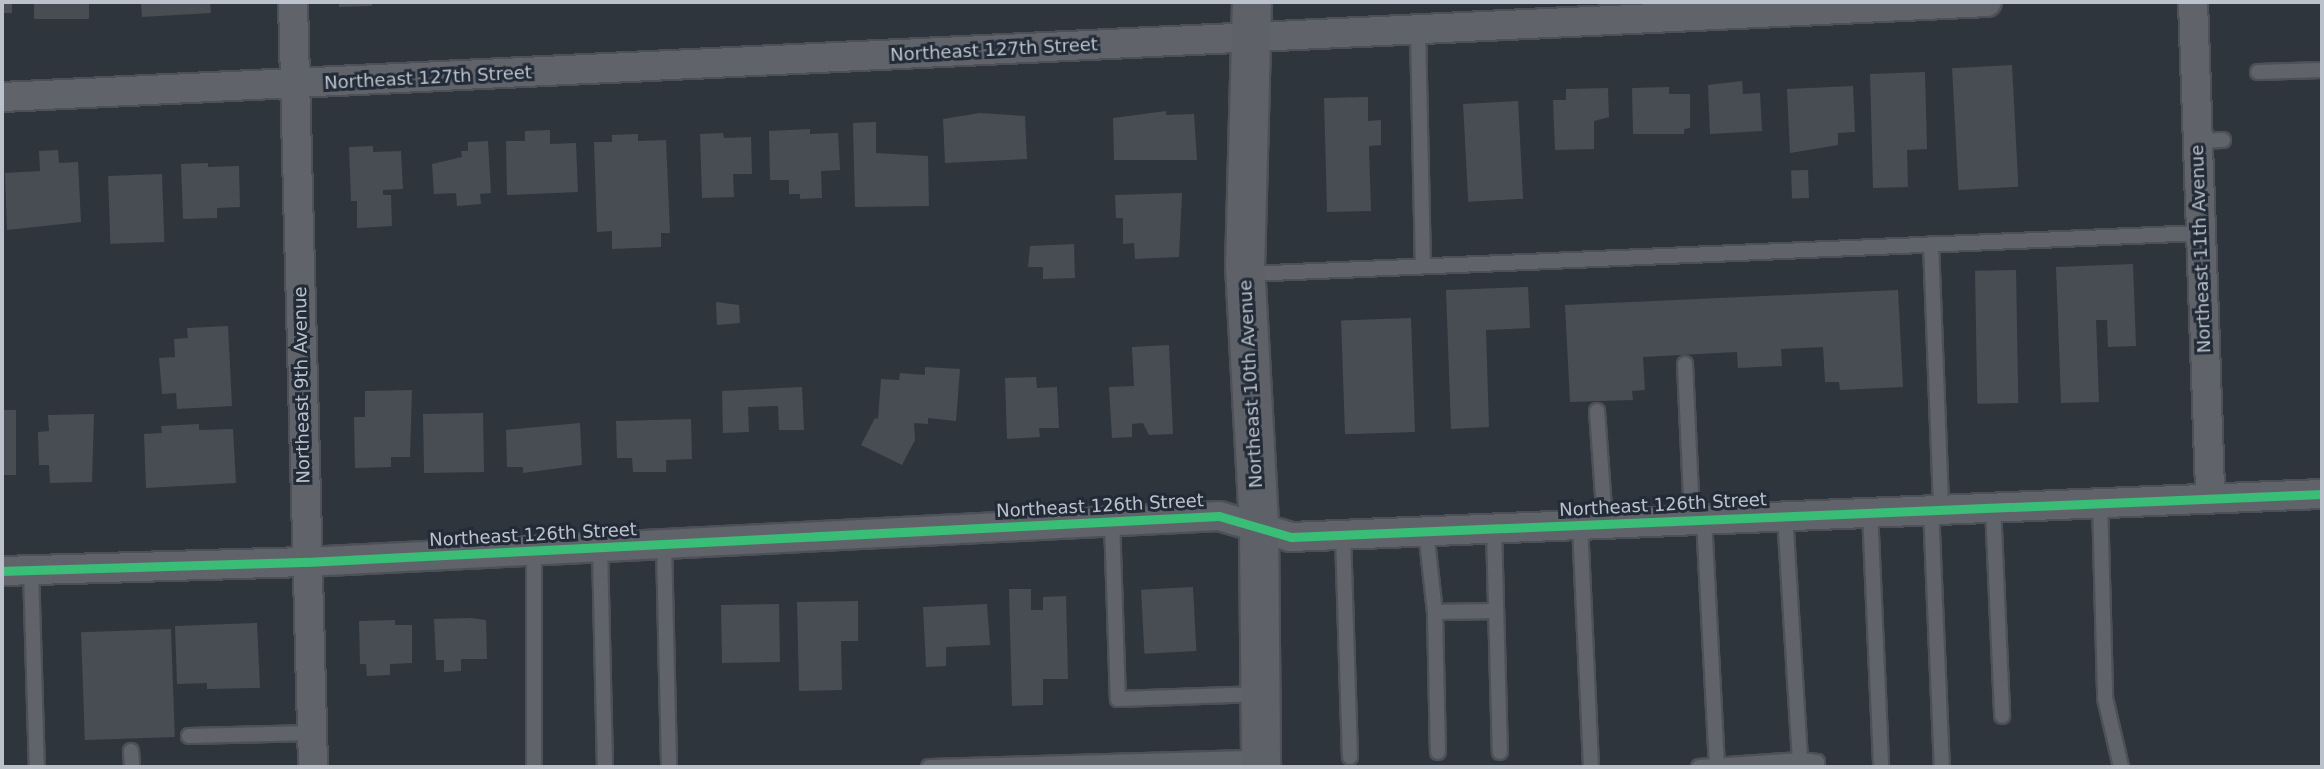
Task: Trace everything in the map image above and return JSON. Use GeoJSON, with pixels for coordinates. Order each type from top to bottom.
{"type":"FeatureCollection","features":[{"type":"Feature","properties":{"kind":"street","name":"Northeast 9th Avenue"},"geometry":{"type":"LineString","coordinates":[[293,2],[313,767]]}},
{"type":"Feature","properties":{"kind":"street","name":"Northeast 127th Street"},"geometry":{"type":"LineString","coordinates":[[2,97],[296,85],[1253,20],[1418,30],[1987,2]]}},
{"type":"Feature","properties":{"kind":"street","name":"Northeast 11th Avenue"},"geometry":{"type":"LineString","coordinates":[[2193,2],[2210,140],[2201,233],[2210,496]]}},
{"type":"Feature","properties":{"kind":"street","name":"Northeast 10th Avenue"},"geometry":{"type":"LineString","coordinates":[[1253,20],[1245,275],[1259,526],[1261,763]]}},
{"type":"Feature","properties":{"kind":"street","name":"Northeast 126th Street"},"geometry":{"type":"LineString","coordinates":[[2,571],[306,562],[1219,516],[1291,537],[2100,500],[2322,494]]}},
{"type":"Feature","properties":{"kind":"lane"},"geometry":{"type":"LineString","coordinates":[[1418,30],[1423,266]]}},
{"type":"Feature","properties":{"kind":"lane"},"geometry":{"type":"LineString","coordinates":[[2258,72],[2322,69]]}},
{"type":"Feature","properties":{"kind":"lane"},"geometry":{"type":"LineString","coordinates":[[1245,275],[2201,233]]}},
{"type":"Feature","properties":{"kind":"lane"},"geometry":{"type":"LineString","coordinates":[[1931,244],[1942,767]]}},
{"type":"Feature","properties":{"kind":"lane"},"geometry":{"type":"LineString","coordinates":[[1685,363],[1717,764]]}},
{"type":"Feature","properties":{"kind":"lane"},"geometry":{"type":"LineString","coordinates":[[1591,767],[1592,524],[1597,411]]}},
{"type":"Feature","properties":{"kind":"lane"},"geometry":{"type":"LineString","coordinates":[[2100,500],[2105,698],[2121,767]]}},
{"type":"Feature","properties":{"kind":"lane"},"geometry":{"type":"LineString","coordinates":[[1993,506],[2002,716]]}},
{"type":"Feature","properties":{"kind":"lane"},"geometry":{"type":"LineString","coordinates":[[1870,511],[1881,767]]}},
{"type":"Feature","properties":{"kind":"lane"},"geometry":{"type":"LineString","coordinates":[[1785,515],[1800,761]]}},
{"type":"Feature","properties":{"kind":"lane"},"geometry":{"type":"LineString","coordinates":[[1112,522],[1118,699],[1261,694]]}},
{"type":"Feature","properties":{"kind":"lane"},"geometry":{"type":"LineString","coordinates":[[1494,528],[1500,752]]}},
{"type":"Feature","properties":{"kind":"lane"},"geometry":{"type":"LineString","coordinates":[[1426,531],[1435,612],[1438,752]]}},
{"type":"Feature","properties":{"kind":"lane"},"geometry":{"type":"LineString","coordinates":[[1343,535],[1350,757]]}},
{"type":"Feature","properties":{"kind":"lane"},"geometry":{"type":"LineString","coordinates":[[664,544],[669,767]]}},
{"type":"Feature","properties":{"kind":"lane"},"geometry":{"type":"LineString","coordinates":[[600,548],[606,767]]}},
{"type":"Feature","properties":{"kind":"lane"},"geometry":{"type":"LineString","coordinates":[[534,551],[534,767]]}},
{"type":"Feature","properties":{"kind":"lane"},"geometry":{"type":"LineString","coordinates":[[30,570],[37,767]]}},
{"type":"Feature","properties":{"kind":"lane"},"geometry":{"type":"LineString","coordinates":[[1435,612],[1496,611]]}},
{"type":"Feature","properties":{"kind":"lane"},"geometry":{"type":"LineString","coordinates":[[188,736],[312,733]]}},
{"type":"Feature","properties":{"kind":"lane"},"geometry":{"type":"LineString","coordinates":[[131,751],[132,767]]}},
{"type":"Feature","properties":{"kind":"lane"},"geometry":{"type":"LineString","coordinates":[[1699,766],[1800,761],[1817,762],[1817,767]]}},
{"type":"Feature","properties":{"kind":"lane"},"geometry":{"type":"LineString","coordinates":[[929,767],[1261,763]]}},
{"type":"Feature","properties":{"kind":"building"},"geometry":{"type":"Polygon","coordinates":[[[2,2],[12,2],[12,13],[2,13],[2,2]]]}},
{"type":"Feature","properties":{"kind":"building"},"geometry":{"type":"Polygon","coordinates":[[[34,2],[89,2],[89,19],[34,19],[34,2]]]}},
{"type":"Feature","properties":{"kind":"building"},"geometry":{"type":"Polygon","coordinates":[[[141,2],[210,2],[211,13],[142,17],[141,2]]]}},
{"type":"Feature","properties":{"kind":"building"},"geometry":{"type":"Polygon","coordinates":[[[339,2],[372,2],[372,6],[339,7],[339,2]]]}},
{"type":"Feature","properties":{"kind":"building"},"geometry":{"type":"Polygon","coordinates":[[[2012,65],[2018,187],[1958,190],[1952,68],[2012,65]]]}},
{"type":"Feature","properties":{"kind":"building"},"geometry":{"type":"Polygon","coordinates":[[[1925,72],[1927,149],[1907,150],[1908,187],[1873,188],[1870,74],[1925,72]]]}},
{"type":"Feature","properties":{"kind":"building"},"geometry":{"type":"Polygon","coordinates":[[[1742,81],[1743,94],[1760,93],[1762,131],[1710,134],[1708,85],[1742,81]]]}},
{"type":"Feature","properties":{"kind":"building"},"geometry":{"type":"Polygon","coordinates":[[[1853,86],[1855,132],[1838,133],[1838,145],[1790,153],[1787,89],[1853,86]]]}},
{"type":"Feature","properties":{"kind":"building"},"geometry":{"type":"Polygon","coordinates":[[[1669,87],[1669,94],[1690,94],[1690,128],[1684,129],[1684,134],[1633,134],[1632,88],[1669,87]]]}},
{"type":"Feature","properties":{"kind":"building"},"geometry":{"type":"Polygon","coordinates":[[[1608,88],[1609,117],[1594,121],[1594,149],[1555,150],[1553,100],[1566,100],[1566,89],[1608,88]]]}},
{"type":"Feature","properties":{"kind":"building"},"geometry":{"type":"Polygon","coordinates":[[[1368,97],[1368,121],[1381,120],[1381,145],[1369,146],[1371,211],[1327,212],[1324,98],[1368,97]]]}},
{"type":"Feature","properties":{"kind":"building"},"geometry":{"type":"Polygon","coordinates":[[[1518,101],[1523,199],[1468,202],[1463,104],[1518,101]]]}},
{"type":"Feature","properties":{"kind":"building"},"geometry":{"type":"Polygon","coordinates":[[[1166,111],[1166,115],[1194,114],[1197,160],[1114,160],[1113,118],[1166,111]]]}},
{"type":"Feature","properties":{"kind":"building"},"geometry":{"type":"Polygon","coordinates":[[[980,113],[1025,116],[1027,159],[945,163],[943,119],[980,113]]]}},
{"type":"Feature","properties":{"kind":"building"},"geometry":{"type":"Polygon","coordinates":[[[876,122],[876,153],[928,156],[929,206],[855,207],[853,123],[876,122]]]}},
{"type":"Feature","properties":{"kind":"building"},"geometry":{"type":"Polygon","coordinates":[[[810,129],[810,134],[838,133],[840,170],[821,171],[822,198],[800,199],[800,194],[789,194],[789,180],[770,180],[769,131],[810,129]]]}},
{"type":"Feature","properties":{"kind":"building"},"geometry":{"type":"Polygon","coordinates":[[[550,130],[550,144],[576,143],[578,192],[507,195],[506,141],[525,141],[525,131],[550,130]]]}},
{"type":"Feature","properties":{"kind":"building"},"geometry":{"type":"Polygon","coordinates":[[[723,133],[724,138],[751,137],[752,174],[733,174],[734,197],[702,198],[700,134],[723,133]]]}},
{"type":"Feature","properties":{"kind":"building"},"geometry":{"type":"Polygon","coordinates":[[[638,134],[638,141],[666,140],[670,233],[661,233],[661,247],[612,249],[612,231],[597,232],[594,142],[612,142],[612,135],[638,134]]]}},
{"type":"Feature","properties":{"kind":"building"},"geometry":{"type":"Polygon","coordinates":[[[488,141],[491,193],[480,194],[481,204],[457,206],[456,193],[434,194],[432,164],[462,157],[461,151],[468,151],[468,142],[488,141]]]}},
{"type":"Feature","properties":{"kind":"building"},"geometry":{"type":"Polygon","coordinates":[[[373,146],[373,152],[401,151],[403,189],[383,190],[383,195],[391,195],[392,226],[357,228],[357,201],[351,201],[349,147],[373,146]]]}},
{"type":"Feature","properties":{"kind":"building"},"geometry":{"type":"Polygon","coordinates":[[[58,150],[59,163],[78,162],[81,222],[7,230],[5,173],[40,171],[39,151],[58,150]]]}},
{"type":"Feature","properties":{"kind":"building"},"geometry":{"type":"Polygon","coordinates":[[[208,163],[208,167],[239,166],[240,207],[217,208],[217,218],[183,219],[181,164],[208,163]]]}},
{"type":"Feature","properties":{"kind":"building"},"geometry":{"type":"Polygon","coordinates":[[[1808,170],[1809,198],[1792,199],[1791,171],[1808,170]]]}},
{"type":"Feature","properties":{"kind":"building"},"geometry":{"type":"Polygon","coordinates":[[[162,174],[164,242],[110,244],[108,176],[162,174]]]}},
{"type":"Feature","properties":{"kind":"building"},"geometry":{"type":"Polygon","coordinates":[[[1182,193],[1179,257],[1135,259],[1134,243],[1123,244],[1123,218],[1116,218],[1115,195],[1182,193]]]}},
{"type":"Feature","properties":{"kind":"building"},"geometry":{"type":"Polygon","coordinates":[[[1074,244],[1075,278],[1043,279],[1043,267],[1028,267],[1030,246],[1074,244]]]}},
{"type":"Feature","properties":{"kind":"building"},"geometry":{"type":"Polygon","coordinates":[[[2133,264],[2136,346],[2108,347],[2107,320],[2096,320],[2099,402],[2061,403],[2056,267],[2133,264]]]}},
{"type":"Feature","properties":{"kind":"building"},"geometry":{"type":"Polygon","coordinates":[[[2016,270],[2018,403],[1977,404],[1975,271],[2016,270]]]}},
{"type":"Feature","properties":{"kind":"building"},"geometry":{"type":"Polygon","coordinates":[[[1528,287],[1530,328],[1486,330],[1489,427],[1451,429],[1446,290],[1528,287]]]}},
{"type":"Feature","properties":{"kind":"building"},"geometry":{"type":"Polygon","coordinates":[[[1898,290],[1903,387],[1840,390],[1839,382],[1825,382],[1823,347],[1781,349],[1782,366],[1738,368],[1737,352],[1643,357],[1645,390],[1632,391],[1633,400],[1570,402],[1565,305],[1898,290]]]}},
{"type":"Feature","properties":{"kind":"building"},"geometry":{"type":"Polygon","coordinates":[[[716,302],[739,305],[740,323],[717,325],[716,302]]]}},
{"type":"Feature","properties":{"kind":"building"},"geometry":{"type":"Polygon","coordinates":[[[1411,318],[1415,432],[1345,434],[1341,320],[1411,318]]]}},
{"type":"Feature","properties":{"kind":"building"},"geometry":{"type":"Polygon","coordinates":[[[228,326],[232,406],[177,409],[176,393],[162,394],[159,358],[175,357],[174,339],[188,338],[187,328],[228,326]]]}},
{"type":"Feature","properties":{"kind":"building"},"geometry":{"type":"Polygon","coordinates":[[[1169,345],[1173,434],[1149,435],[1143,423],[1132,424],[1132,437],[1112,438],[1109,387],[1134,386],[1132,347],[1169,345]]]}},
{"type":"Feature","properties":{"kind":"building"},"geometry":{"type":"Polygon","coordinates":[[[925,367],[960,369],[956,421],[928,418],[928,424],[914,423],[915,440],[902,465],[861,445],[875,418],[878,419],[881,379],[899,380],[900,373],[925,375],[925,367]]]}},
{"type":"Feature","properties":{"kind":"building"},"geometry":{"type":"Polygon","coordinates":[[[1036,377],[1037,388],[1057,387],[1059,428],[1039,428],[1040,437],[1007,439],[1005,378],[1036,377]]]}},
{"type":"Feature","properties":{"kind":"building"},"geometry":{"type":"Polygon","coordinates":[[[802,387],[804,430],[779,430],[778,406],[748,407],[749,432],[723,433],[722,391],[802,387]]]}},
{"type":"Feature","properties":{"kind":"building"},"geometry":{"type":"Polygon","coordinates":[[[412,390],[410,457],[391,457],[391,467],[355,468],[354,417],[365,417],[365,391],[412,390]]]}},
{"type":"Feature","properties":{"kind":"building"},"geometry":{"type":"Polygon","coordinates":[[[2,410],[16,410],[16,475],[2,475],[2,410]]]}},
{"type":"Feature","properties":{"kind":"building"},"geometry":{"type":"Polygon","coordinates":[[[483,413],[484,472],[424,473],[423,414],[483,413]]]}},
{"type":"Feature","properties":{"kind":"building"},"geometry":{"type":"Polygon","coordinates":[[[94,414],[92,482],[50,483],[49,465],[39,465],[38,432],[49,431],[48,415],[94,414]]]}},
{"type":"Feature","properties":{"kind":"building"},"geometry":{"type":"Polygon","coordinates":[[[691,419],[692,459],[666,460],[666,472],[633,472],[632,458],[617,458],[616,421],[691,419]]]}},
{"type":"Feature","properties":{"kind":"building"},"geometry":{"type":"Polygon","coordinates":[[[580,423],[582,465],[523,473],[523,467],[507,467],[506,430],[580,423]]]}},
{"type":"Feature","properties":{"kind":"building"},"geometry":{"type":"Polygon","coordinates":[[[199,424],[199,430],[233,429],[236,483],[146,488],[144,434],[162,433],[161,426],[199,424]]]}},
{"type":"Feature","properties":{"kind":"building"},"geometry":{"type":"Polygon","coordinates":[[[1193,587],[1196,651],[1144,654],[1141,590],[1193,587]]]}},
{"type":"Feature","properties":{"kind":"building"},"geometry":{"type":"Polygon","coordinates":[[[1009,589],[1031,589],[1031,610],[1043,610],[1043,597],[1066,596],[1068,679],[1043,679],[1043,705],[1012,706],[1009,589]]]}},
{"type":"Feature","properties":{"kind":"building"},"geometry":{"type":"Polygon","coordinates":[[[858,601],[858,641],[841,641],[842,690],[799,691],[797,602],[858,601]]]}},
{"type":"Feature","properties":{"kind":"building"},"geometry":{"type":"Polygon","coordinates":[[[779,604],[780,662],[722,663],[721,605],[779,604]]]}},
{"type":"Feature","properties":{"kind":"building"},"geometry":{"type":"Polygon","coordinates":[[[987,604],[990,645],[946,647],[946,666],[926,667],[923,607],[987,604]]]}},
{"type":"Feature","properties":{"kind":"building"},"geometry":{"type":"Polygon","coordinates":[[[434,619],[486,620],[487,659],[461,659],[461,671],[444,672],[444,660],[436,660],[434,619]]]}},
{"type":"Feature","properties":{"kind":"building"},"geometry":{"type":"Polygon","coordinates":[[[395,620],[395,625],[412,625],[412,663],[390,664],[390,675],[367,676],[366,664],[360,664],[359,621],[395,620]]]}},
{"type":"Feature","properties":{"kind":"building"},"geometry":{"type":"Polygon","coordinates":[[[257,623],[260,688],[207,689],[207,683],[177,684],[175,626],[257,623]]]}},
{"type":"Feature","properties":{"kind":"building"},"geometry":{"type":"Polygon","coordinates":[[[171,629],[175,737],[85,740],[81,632],[171,629]]]}},
{"type":"Feature","properties":{"kind":"cycle path"},"geometry":{"type":"LineString","coordinates":[[2,571],[306,562],[1219,516],[1291,537],[2322,494]]}}]}
